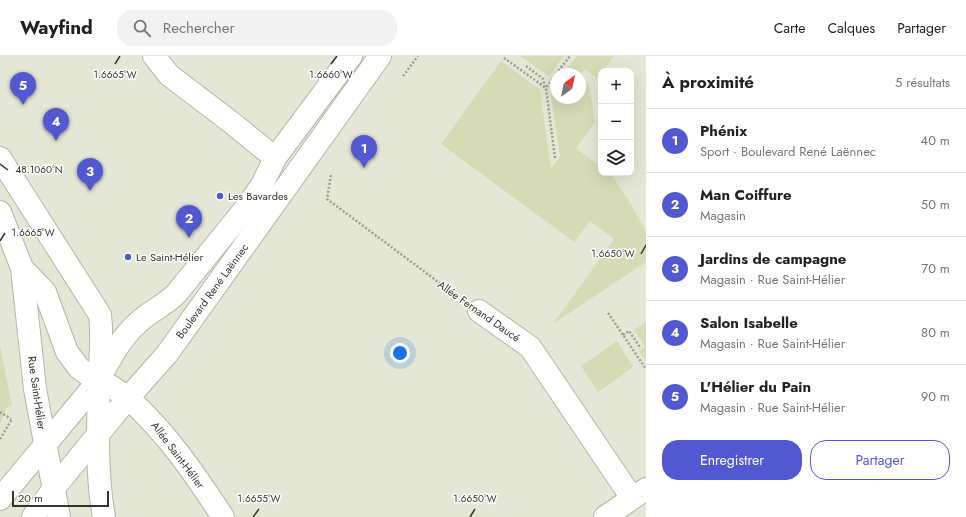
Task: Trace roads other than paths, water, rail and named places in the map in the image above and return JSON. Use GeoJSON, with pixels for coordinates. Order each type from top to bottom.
{"type":"FeatureCollection","features":[{"type":"Feature","properties":{"kind":"main road"},"geometry":{"type":"LineString","coordinates":[[154,56],[182,93],[275,158]]}},
{"type":"Feature","properties":{"kind":"main road","name":"Boulevard René Laënnec"},"geometry":{"type":"LineString","coordinates":[[0,499],[99,380],[126,334],[146,316],[163,306],[176,294],[245,209],[262,185],[275,158],[351,56]]}},
{"type":"Feature","properties":{"kind":"main road","name":"Boulevard René Laënnec"},"geometry":{"type":"LineString","coordinates":[[33,517],[54,488],[98,434],[171,348],[380,56]]}},
{"type":"Feature","properties":{"kind":"main road"},"geometry":{"type":"LineString","coordinates":[[0,158],[100,315],[102,334],[99,380],[99,491],[104,517]]}},
{"type":"Feature","properties":{"kind":"main road","name":"Rue Saint-Hélier"},"geometry":{"type":"LineString","coordinates":[[0,212],[22,268],[34,389],[59,517]]}},
{"type":"Feature","properties":{"kind":"main road","name":"Rue Saint-Hélier"},"geometry":{"type":"LineString","coordinates":[[22,268],[46,292],[67,352],[79,368],[128,398]]}},
{"type":"Feature","properties":{"kind":"main road","name":"Allée Fernand Daucé"},"geometry":{"type":"LineString","coordinates":[[479,311],[530,347],[639,493]]}},
{"type":"Feature","properties":{"kind":"main road"},"geometry":{"type":"LineString","coordinates":[[100,315],[112,322],[126,323],[146,316]]}},
{"type":"Feature","properties":{"kind":"main road","name":"Allée Saint-Hélier"},"geometry":{"type":"LineString","coordinates":[[128,398],[163,432],[196,476],[223,517]]}},
{"type":"Feature","properties":{"kind":"main road"},"geometry":{"type":"LineString","coordinates":[[605,517],[639,493]]}},
{"type":"Feature","properties":{"kind":"place","name":"L'Hélier du Pain"},"geometry":{"type":"Point","coordinates":[23,105]}},
{"type":"Feature","properties":{"kind":"place","name":"Salon Isabelle"},"geometry":{"type":"Point","coordinates":[56,141]}},
{"type":"Feature","properties":{"kind":"place","name":"Phénix"},"geometry":{"type":"Point","coordinates":[364,168]}},
{"type":"Feature","properties":{"kind":"place","name":"Jardins de campagne"},"geometry":{"type":"Point","coordinates":[90,191]}},
{"type":"Feature","properties":{"kind":"place","name":"Les Bavardes"},"geometry":{"type":"Point","coordinates":[220,196]}},
{"type":"Feature","properties":{"kind":"place","name":"Man Coiffure"},"geometry":{"type":"Point","coordinates":[189,238]}},
{"type":"Feature","properties":{"kind":"place","name":"Le Saint-Hélier"},"geometry":{"type":"Point","coordinates":[128,257]}}]}
